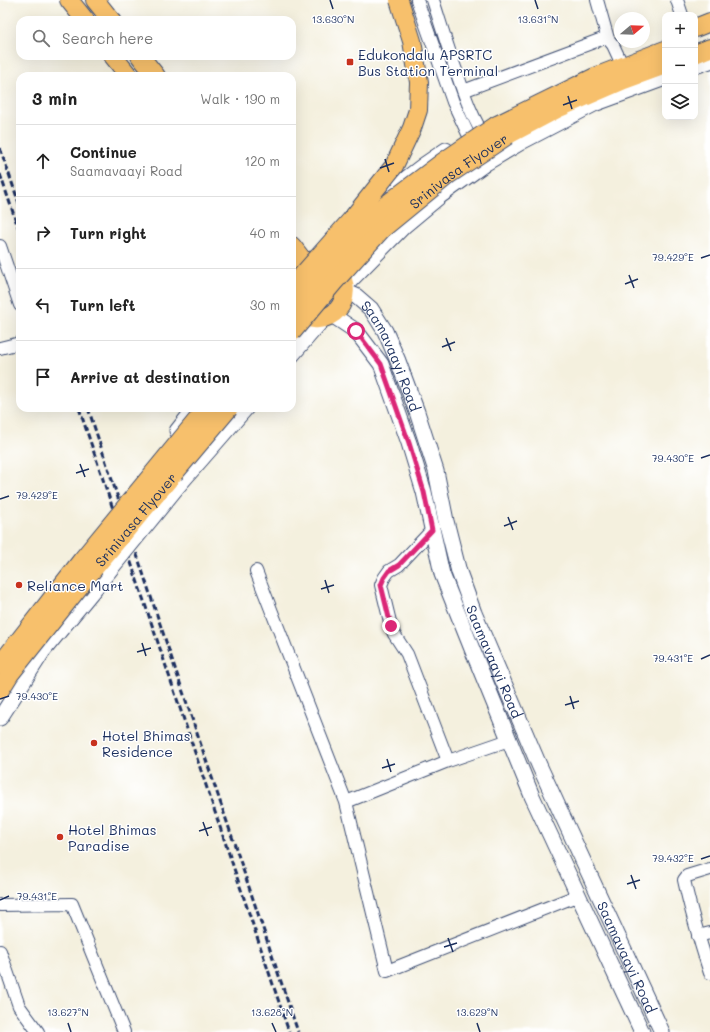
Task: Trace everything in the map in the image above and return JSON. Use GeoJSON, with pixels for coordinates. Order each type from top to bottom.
{"type":"FeatureCollection","features":[{"type":"Feature","properties":{"kind":"main road"},"geometry":{"type":"LineString","coordinates":[[69,0],[82,16]]}},
{"type":"Feature","properties":{"kind":"main road"},"geometry":{"type":"LineString","coordinates":[[95,0],[108,16]]}},
{"type":"Feature","properties":{"kind":"main road"},"geometry":{"type":"LineString","coordinates":[[296,283],[352,220],[394,166],[408,140],[418,110],[419,82],[412,41],[399,0]]}},
{"type":"Feature","properties":{"kind":"main road"},"geometry":{"type":"LineString","coordinates":[[698,27],[710,22]]}},
{"type":"Feature","properties":{"kind":"main road"},"geometry":{"type":"LineString","coordinates":[[698,37],[710,33]]}},
{"type":"Feature","properties":{"kind":"main road"},"geometry":{"type":"LineString","coordinates":[[629,55],[662,40]]}},
{"type":"Feature","properties":{"kind":"main road"},"geometry":{"type":"LineString","coordinates":[[698,53],[710,48]]}},
{"type":"Feature","properties":{"kind":"main road","name":"Srinivasa Flyover"},"geometry":{"type":"LineString","coordinates":[[296,302],[340,250],[374,214],[443,162],[497,125],[596,77],[662,51]]}},
{"type":"Feature","properties":{"kind":"main road"},"geometry":{"type":"LineString","coordinates":[[116,60],[126,72]]}},
{"type":"Feature","properties":{"kind":"main road"},"geometry":{"type":"LineString","coordinates":[[143,60],[153,72]]}},
{"type":"Feature","properties":{"kind":"main road","name":"Srinivasa Flyover"},"geometry":{"type":"LineString","coordinates":[[296,327],[334,282],[382,229],[448,175],[508,135],[557,109],[624,80],[662,66]]}},
{"type":"Feature","properties":{"kind":"main road"},"geometry":{"type":"LineString","coordinates":[[296,253],[303,265],[326,262],[331,265],[340,273],[345,288],[344,300],[339,308],[328,317],[314,320],[304,317],[296,312]]}},
{"type":"Feature","properties":{"kind":"main road","name":"Srinivasa Flyover"},"geometry":{"type":"LineString","coordinates":[[0,665],[200,412]]}},
{"type":"Feature","properties":{"kind":"main road","name":"Srinivasa Flyover"},"geometry":{"type":"LineString","coordinates":[[0,690],[10,674],[91,572],[226,412]]}},
{"type":"Feature","properties":{"kind":"street"},"geometry":{"type":"LineString","coordinates":[[417,0],[453,102],[493,160]]}},
{"type":"Feature","properties":{"kind":"street"},"geometry":{"type":"LineString","coordinates":[[433,0],[446,44],[472,114],[474,132]]}},
{"type":"Feature","properties":{"kind":"street"},"geometry":{"type":"LineString","coordinates":[[597,0],[608,39],[612,45],[629,55]]}},
{"type":"Feature","properties":{"kind":"street"},"geometry":{"type":"LineString","coordinates":[[677,0],[681,12]]}},
{"type":"Feature","properties":{"kind":"street"},"geometry":{"type":"LineString","coordinates":[[698,32],[710,28]]}},
{"type":"Feature","properties":{"kind":"street"},"geometry":{"type":"LineString","coordinates":[[463,91],[602,39],[608,39]]}},
{"type":"Feature","properties":{"kind":"street"},"geometry":{"type":"LineString","coordinates":[[303,265],[367,210],[424,165],[474,132],[535,96],[629,55],[662,45]]}},
{"type":"Feature","properties":{"kind":"street"},"geometry":{"type":"LineString","coordinates":[[698,65],[710,61]]}},
{"type":"Feature","properties":{"kind":"street"},"geometry":{"type":"LineString","coordinates":[[345,288],[404,226],[440,196],[493,160],[523,141],[594,104],[662,79]]}},
{"type":"Feature","properties":{"kind":"street"},"geometry":{"type":"LineString","coordinates":[[0,246],[16,293]]}},
{"type":"Feature","properties":{"kind":"street","name":"Saamavaayi Road"},"geometry":{"type":"LineString","coordinates":[[345,288],[371,309],[385,331],[398,361],[417,412],[436,471],[459,572],[474,613],[539,765],[662,1032]]}},
{"type":"Feature","properties":{"kind":"street"},"geometry":{"type":"LineString","coordinates":[[296,351],[328,317]]}},
{"type":"Feature","properties":{"kind":"street","name":"Saamavaayi Road"},"geometry":{"type":"LineString","coordinates":[[328,317],[356,331],[381,364],[409,443],[424,492],[442,574],[532,796],[642,1032]]}},
{"type":"Feature","properties":{"kind":"street"},"geometry":{"type":"LineString","coordinates":[[0,348],[16,344]]}},
{"type":"Feature","properties":{"kind":"street"},"geometry":{"type":"LineString","coordinates":[[0,650],[152,461],[199,412]]}},
{"type":"Feature","properties":{"kind":"street"},"geometry":{"type":"LineString","coordinates":[[0,718],[43,651],[178,486],[243,412]]}},
{"type":"Feature","properties":{"kind":"street"},"geometry":{"type":"LineString","coordinates":[[432,530],[399,565],[389,571],[381,585],[394,634],[406,654],[448,761]]}},
{"type":"Feature","properties":{"kind":"street"},"geometry":{"type":"LineString","coordinates":[[256,571],[346,802],[387,971],[579,895]]}},
{"type":"Feature","properties":{"kind":"street"},"geometry":{"type":"LineString","coordinates":[[346,802],[448,761],[509,740]]}},
{"type":"Feature","properties":{"kind":"street"},"geometry":{"type":"LineString","coordinates":[[710,869],[687,876],[684,880],[690,908],[710,973]]}},
{"type":"Feature","properties":{"kind":"street"},"geometry":{"type":"LineString","coordinates":[[0,906],[72,904],[124,1032]]}},
{"type":"Feature","properties":{"kind":"street"},"geometry":{"type":"LineString","coordinates":[[698,936],[710,933]]}},
{"type":"Feature","properties":{"kind":"street"},"geometry":{"type":"LineString","coordinates":[[0,951],[19,1006],[38,1032]]}},
{"type":"Feature","properties":{"kind":"railway"},"geometry":{"type":"LineString","coordinates":[[0,148],[16,194]]}},
{"type":"Feature","properties":{"kind":"railway"},"geometry":{"type":"LineString","coordinates":[[0,174],[16,221]]}},
{"type":"Feature","properties":{"kind":"railway"},"geometry":{"type":"LineString","coordinates":[[80,412],[289,1032]]}},
{"type":"Feature","properties":{"kind":"railway"},"geometry":{"type":"LineString","coordinates":[[89,412],[298,1032]]}},
{"type":"Feature","properties":{"kind":"place","name":"Edukondalu APSRTC Bus Station Terminal"},"geometry":{"type":"Point","coordinates":[350,62]}},
{"type":"Feature","properties":{"kind":"place","name":"Reliance Mart"},"geometry":{"type":"Point","coordinates":[19,585]}},
{"type":"Feature","properties":{"kind":"place","name":"Hotel Bhimas Residence"},"geometry":{"type":"Point","coordinates":[94,743]}},
{"type":"Feature","properties":{"kind":"place","name":"Hotel Bhimas Paradise"},"geometry":{"type":"Point","coordinates":[60,837]}},
{"type":"Feature","properties":{"kind":"route"},"geometry":{"type":"LineString","coordinates":[[356,331],[381,364],[409,443],[424,492],[432,530],[399,565],[389,571],[381,585],[391,626]]}}]}
